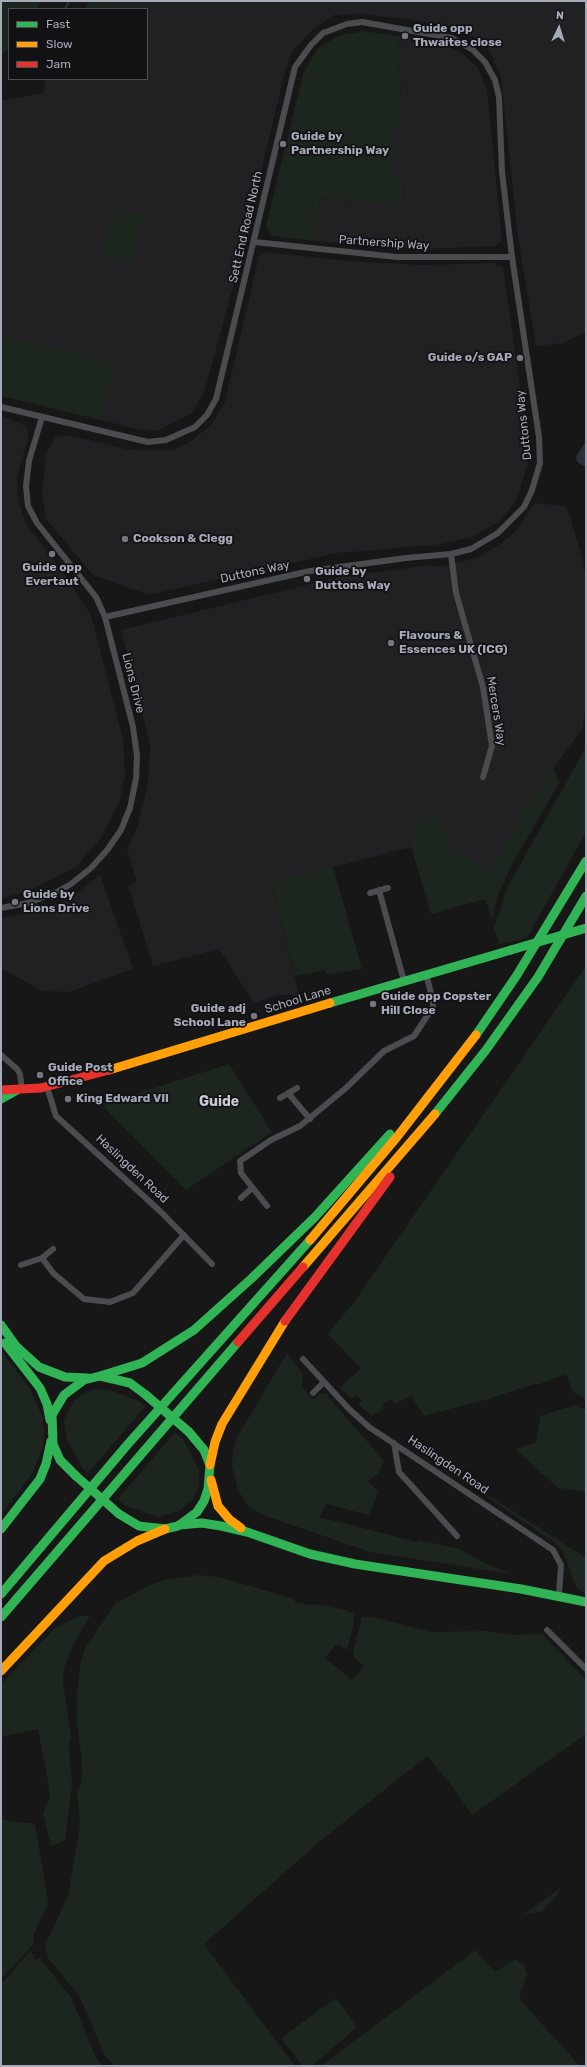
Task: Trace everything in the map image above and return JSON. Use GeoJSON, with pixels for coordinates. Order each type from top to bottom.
{"type":"FeatureCollection","features":[{"type":"Feature","properties":{"kind":"main road"},"geometry":{"type":"LineString","coordinates":[[1,1594],[128,1444],[334,1213],[397,1137],[452,1065],[517,975],[586,861]]}},
{"type":"Feature","properties":{"kind":"main road"},"geometry":{"type":"LineString","coordinates":[[1,1617],[434,1115],[486,1050],[538,977],[586,896]]}},
{"type":"Feature","properties":{"kind":"main road","name":"School Lane"},"geometry":{"type":"LineString","coordinates":[[1,1090],[47,1087],[107,1071],[404,980],[586,928]]}},
{"type":"Feature","properties":{"kind":"main road"},"geometry":{"type":"LineString","coordinates":[[51,1423],[55,1409],[64,1395],[76,1385],[95,1377],[142,1363],[164,1351],[200,1324],[252,1278],[315,1217],[452,1065]]}},
{"type":"Feature","properties":{"kind":"main road"},"geometry":{"type":"LineString","coordinates":[[1,1083],[19,1090]]}},
{"type":"Feature","properties":{"kind":"main road"},"geometry":{"type":"LineString","coordinates":[[1,1099],[19,1090]]}},
{"type":"Feature","properties":{"kind":"main road"},"geometry":{"type":"LineString","coordinates":[[178,1526],[193,1516],[201,1507],[206,1496],[215,1442],[222,1424],[266,1351],[293,1308],[434,1115]]}},
{"type":"Feature","properties":{"kind":"main road"},"geometry":{"type":"LineString","coordinates":[[1,1326],[16,1346],[39,1367],[65,1377],[95,1377],[130,1383],[189,1432],[204,1450],[210,1465]]}},
{"type":"Feature","properties":{"kind":"main road"},"geometry":{"type":"LineString","coordinates":[[1,1336],[40,1388],[47,1404],[51,1423],[49,1452],[40,1479],[1,1529]]}},
{"type":"Feature","properties":{"kind":"main road"},"geometry":{"type":"LineString","coordinates":[[51,1434],[57,1455],[67,1469],[119,1514],[139,1526],[165,1529]]}},
{"type":"Feature","properties":{"kind":"main road"},"geometry":{"type":"LineString","coordinates":[[210,1477],[216,1501],[222,1510],[235,1524],[247,1532]]}},
{"type":"Feature","properties":{"kind":"main road"},"geometry":{"type":"LineString","coordinates":[[1,1671],[104,1561],[131,1544],[165,1529],[178,1526],[212,1524],[247,1532],[302,1551],[355,1564],[559,1595],[586,1602]]}},
{"type":"Feature","properties":{"kind":"street","name":"Sett End Road North"},"geometry":{"type":"LineString","coordinates":[[1,407],[148,442],[166,440],[195,427],[207,415],[216,400],[295,67],[323,33],[347,24],[362,22],[452,38],[473,50]]}},
{"type":"Feature","properties":{"kind":"street","name":"Duttons Way"},"geometry":{"type":"LineString","coordinates":[[105,617],[310,571],[406,558],[451,554],[471,549],[498,533],[519,514],[532,490],[540,463],[536,409],[512,257],[502,172],[499,97],[495,80],[485,62],[473,50]]}},
{"type":"Feature","properties":{"kind":"street","name":"Partnership Way"},"geometry":{"type":"LineString","coordinates":[[254,242],[397,257],[512,257]]}},
{"type":"Feature","properties":{"kind":"street","name":"Lions Drive"},"geometry":{"type":"LineString","coordinates":[[1,908],[17,906],[39,900],[71,884],[91,868],[108,849],[121,830],[130,808],[136,779],[137,756],[133,727],[105,617],[96,597],[37,523],[28,506],[26,486],[29,461],[42,417]]}},
{"type":"Feature","properties":{"kind":"street","name":"Mercers Way"},"geometry":{"type":"LineString","coordinates":[[451,554],[456,593],[483,688],[492,746],[484,777]]}},
{"type":"Feature","properties":{"kind":"street"},"geometry":{"type":"LineString","coordinates":[[370,893],[388,888]]}},
{"type":"Feature","properties":{"kind":"street"},"geometry":{"type":"LineString","coordinates":[[379,890],[404,980]]}},
{"type":"Feature","properties":{"kind":"street"},"geometry":{"type":"LineString","coordinates":[[267,1206],[240,1171],[239,1165],[242,1159],[271,1140],[300,1126],[346,1088],[384,1051],[411,1038],[417,1033],[432,1007],[432,997],[426,974]]}},
{"type":"Feature","properties":{"kind":"street"},"geometry":{"type":"LineString","coordinates":[[1,1055],[17,1068],[20,1074],[19,1090]]}},
{"type":"Feature","properties":{"kind":"street","name":"Haslingden Road"},"geometry":{"type":"LineString","coordinates":[[47,1087],[56,1116],[184,1235],[212,1264]]}},
{"type":"Feature","properties":{"kind":"street"},"geometry":{"type":"LineString","coordinates":[[280,1098],[297,1088]]}},
{"type":"Feature","properties":{"kind":"street"},"geometry":{"type":"LineString","coordinates":[[288,1093],[310,1118]]}},
{"type":"Feature","properties":{"kind":"street"},"geometry":{"type":"LineString","coordinates":[[241,1198],[252,1188]]}},
{"type":"Feature","properties":{"kind":"street"},"geometry":{"type":"LineString","coordinates":[[42,1258],[53,1273],[84,1299],[110,1302],[133,1293],[184,1235]]}},
{"type":"Feature","properties":{"kind":"street"},"geometry":{"type":"LineString","coordinates":[[21,1265],[42,1258],[53,1250]]}},
{"type":"Feature","properties":{"kind":"street","name":"Haslingden Road"},"geometry":{"type":"LineString","coordinates":[[303,1359],[349,1409],[369,1427],[553,1550],[561,1565],[559,1595]]}},
{"type":"Feature","properties":{"kind":"street"},"geometry":{"type":"LineString","coordinates":[[313,1393],[324,1382]]}},
{"type":"Feature","properties":{"kind":"street"},"geometry":{"type":"LineString","coordinates":[[394,1443],[399,1472],[457,1536]]}},
{"type":"Feature","properties":{"kind":"street"},"geometry":{"type":"LineString","coordinates":[[547,1630],[586,1669]]}},
{"type":"Feature","properties":{"kind":"shaded area"},"geometry":{"type":"Polygon","coordinates":[[[1,1],[41,1],[38,8],[8,8],[8,50],[1,54],[1,1]]]}},
{"type":"Feature","properties":{"kind":"shaded area"},"geometry":{"type":"Polygon","coordinates":[[[88,1],[136,1],[116,8],[86,8],[88,1]]]}},
{"type":"Feature","properties":{"kind":"shaded area"},"geometry":{"type":"Polygon","coordinates":[[[136,1],[586,1],[586,332],[563,343],[536,346],[518,237],[501,77],[487,45],[461,29],[420,21],[365,14],[334,15],[312,30],[292,52],[285,72],[233,287],[204,392],[191,414],[158,430],[141,430],[101,420],[115,365],[111,361],[1,336],[1,101],[43,93],[46,80],[148,80],[148,8],[116,8],[136,1]]]}},
{"type":"Feature","properties":{"kind":"shaded area"},"geometry":{"type":"Polygon","coordinates":[[[363,31],[398,36],[402,123],[393,131],[394,174],[403,181],[404,205],[320,198],[314,241],[272,236],[266,226],[303,74],[318,48],[338,36],[363,31]]]}},
{"type":"Feature","properties":{"kind":"shaded area"},"geometry":{"type":"Polygon","coordinates":[[[398,36],[444,45],[461,52],[478,68],[487,90],[502,241],[495,246],[429,249],[314,241],[320,198],[404,205],[403,181],[394,174],[393,131],[402,122],[398,36]]]}},
{"type":"Feature","properties":{"kind":"shaded area"},"geometry":{"type":"Polygon","coordinates":[[[114,209],[142,215],[133,261],[103,254],[114,209]]]}},
{"type":"Feature","properties":{"kind":"shaded area"},"geometry":{"type":"Polygon","coordinates":[[[265,252],[349,261],[423,265],[493,263],[503,267],[527,438],[528,462],[517,499],[500,521],[472,537],[435,545],[336,553],[149,595],[93,575],[46,519],[42,494],[46,454],[55,437],[66,435],[131,450],[172,450],[190,442],[211,425],[225,402],[259,256],[265,252]]]}},
{"type":"Feature","properties":{"kind":"shaded area"},"geometry":{"type":"Polygon","coordinates":[[[1,336],[111,361],[115,365],[101,420],[1,396],[1,336]]]}},
{"type":"Feature","properties":{"kind":"shaded area"},"geometry":{"type":"Polygon","coordinates":[[[1,416],[26,426],[29,434],[17,478],[18,499],[25,522],[62,571],[91,615],[123,740],[125,776],[119,803],[100,839],[76,867],[24,893],[1,898],[1,416]]]}},
{"type":"Feature","properties":{"kind":"shaded area"},"geometry":{"type":"Polygon","coordinates":[[[586,441],[586,467],[577,462],[576,457],[586,441]]]}},
{"type":"Feature","properties":{"kind":"shaded area"},"geometry":{"type":"Polygon","coordinates":[[[535,503],[564,506],[569,513],[583,561],[586,580],[586,704],[582,729],[532,798],[491,871],[450,851],[442,815],[411,822],[411,847],[272,883],[299,995],[279,995],[254,1003],[219,949],[153,966],[128,885],[137,882],[127,849],[137,828],[146,793],[149,771],[150,744],[121,630],[340,577],[430,565],[441,567],[479,557],[514,533],[535,503]]]}},
{"type":"Feature","properties":{"kind":"shaded area"},"geometry":{"type":"Polygon","coordinates":[[[586,747],[586,832],[527,938],[499,944],[494,928],[507,888],[586,747]]]}},
{"type":"Feature","properties":{"kind":"shaded area"},"geometry":{"type":"Polygon","coordinates":[[[553,768],[560,782],[511,866],[498,895],[492,921],[485,899],[431,914],[411,847],[411,822],[442,815],[450,851],[491,871],[532,798],[553,768]]]}},
{"type":"Feature","properties":{"kind":"shaded area"},"geometry":{"type":"Polygon","coordinates":[[[333,866],[362,969],[327,975],[325,970],[295,976],[272,883],[333,866]]]}},
{"type":"Feature","properties":{"kind":"shaded area"},"geometry":{"type":"Polygon","coordinates":[[[100,874],[133,969],[69,992],[42,991],[1,968],[1,918],[28,913],[59,903],[81,891],[100,874]]]}},
{"type":"Feature","properties":{"kind":"shaded area"},"geometry":{"type":"Polygon","coordinates":[[[586,966],[586,1399],[573,1392],[566,1374],[539,1384],[534,1384],[485,1400],[424,1416],[411,1396],[395,1404],[392,1399],[382,1404],[384,1409],[372,1416],[358,1404],[362,1400],[357,1395],[352,1399],[340,1388],[361,1368],[328,1334],[354,1302],[586,966]]]}},
{"type":"Feature","properties":{"kind":"shaded area"},"geometry":{"type":"Polygon","coordinates":[[[229,1064],[272,1132],[186,1190],[104,1107],[105,1104],[229,1064]]]}},
{"type":"Feature","properties":{"kind":"shaded area"},"geometry":{"type":"Polygon","coordinates":[[[1,1351],[29,1387],[43,1418],[44,1433],[43,1446],[32,1474],[1,1514],[1,1351]]]}},
{"type":"Feature","properties":{"kind":"shaded area"},"geometry":{"type":"Polygon","coordinates":[[[287,1353],[303,1374],[302,1387],[313,1399],[319,1394],[326,1394],[384,1461],[379,1473],[368,1481],[378,1492],[369,1515],[327,1504],[319,1517],[417,1542],[419,1540],[460,1549],[482,1562],[511,1574],[370,1552],[263,1515],[248,1506],[238,1490],[232,1466],[233,1451],[236,1439],[287,1353]]]}},
{"type":"Feature","properties":{"kind":"shaded area"},"geometry":{"type":"Polygon","coordinates":[[[97,1389],[109,1390],[126,1396],[140,1402],[145,1407],[88,1473],[83,1469],[67,1440],[64,1421],[75,1400],[86,1392],[97,1389]]]}},
{"type":"Feature","properties":{"kind":"shaded area"},"geometry":{"type":"Polygon","coordinates":[[[575,1405],[586,1410],[586,1492],[558,1488],[515,1449],[536,1442],[540,1416],[575,1405]]]}},
{"type":"Feature","properties":{"kind":"shaded area"},"geometry":{"type":"Polygon","coordinates":[[[175,1432],[183,1439],[199,1470],[199,1486],[192,1500],[179,1511],[158,1517],[126,1506],[118,1499],[175,1432]]]}},
{"type":"Feature","properties":{"kind":"shaded area"},"geometry":{"type":"Polygon","coordinates":[[[395,1435],[586,1558],[586,1594],[576,1587],[566,1559],[561,1549],[554,1542],[395,1435]]]}},
{"type":"Feature","properties":{"kind":"shaded area"},"geometry":{"type":"Polygon","coordinates":[[[198,1575],[219,1577],[294,1599],[295,1602],[311,1605],[318,1604],[346,1610],[354,1614],[354,1623],[347,1650],[339,1645],[335,1646],[325,1658],[352,1680],[364,1666],[354,1657],[353,1651],[362,1617],[373,1617],[432,1632],[487,1631],[512,1635],[542,1634],[586,1680],[586,1734],[472,1815],[452,1786],[427,1756],[319,1842],[204,1944],[295,2066],[115,2066],[105,2056],[79,1996],[48,1958],[45,1945],[68,1896],[80,1825],[77,1793],[81,1783],[82,1761],[77,1724],[77,1691],[81,1661],[85,1648],[115,1604],[148,1586],[164,1580],[198,1575]]]}},
{"type":"Feature","properties":{"kind":"shaded area"},"geometry":{"type":"Polygon","coordinates":[[[79,1616],[90,1616],[76,1639],[64,1668],[63,1682],[71,1737],[69,1744],[72,1785],[65,1841],[51,1846],[43,1813],[50,1799],[38,1729],[1,1737],[1,1684],[55,1628],[79,1616]]]}},
{"type":"Feature","properties":{"kind":"shaded area"},"geometry":{"type":"Polygon","coordinates":[[[4,1819],[11,1822],[30,1823],[35,1825],[48,1900],[47,1906],[33,1936],[34,1944],[1,1979],[1,1820],[4,1819]]]}},
{"type":"Feature","properties":{"kind":"shaded area"},"geometry":{"type":"Polygon","coordinates":[[[562,1887],[556,1897],[541,1912],[524,1914],[562,1887]]]}},
{"type":"Feature","properties":{"kind":"shaded area"},"geometry":{"type":"Polygon","coordinates":[[[31,1950],[35,1960],[40,1958],[72,1999],[96,2058],[103,2066],[1,2066],[1,1984],[31,1950]]]}},
{"type":"Feature","properties":{"kind":"shaded area"},"geometry":{"type":"Polygon","coordinates":[[[475,1950],[495,1972],[515,1959],[524,1965],[527,1975],[520,1994],[521,2001],[580,2066],[321,2066],[475,1950]]]}},
{"type":"Feature","properties":{"kind":"shaded area"},"geometry":{"type":"Polygon","coordinates":[[[336,1998],[357,2027],[312,2066],[303,2066],[281,2038],[336,1998]]]}},
{"type":"Feature","properties":{"kind":"waterway"},"geometry":{"type":"LineString","coordinates":[[66,8],[69,1]]}},
{"type":"Feature","properties":{"kind":"traffic: fast"},"geometry":{"type":"LineString","coordinates":[[476,1035],[517,975],[586,861]]}},
{"type":"Feature","properties":{"kind":"traffic: fast"},"geometry":{"type":"LineString","coordinates":[[435,1114],[486,1050],[538,977],[586,896]]}},
{"type":"Feature","properties":{"kind":"traffic: fast"},"geometry":{"type":"LineString","coordinates":[[511,950],[586,928]]}},
{"type":"Feature","properties":{"kind":"traffic: fast"},"geometry":{"type":"LineString","coordinates":[[330,1003],[511,950]]}},
{"type":"Feature","properties":{"kind":"traffic: fast"},"geometry":{"type":"LineString","coordinates":[[1,1099],[17,1090]]}},
{"type":"Feature","properties":{"kind":"traffic: fast"},"geometry":{"type":"LineString","coordinates":[[100,1376],[142,1363],[194,1330],[252,1278],[315,1217],[390,1134]]}},
{"type":"Feature","properties":{"kind":"traffic: fast"},"geometry":{"type":"LineString","coordinates":[[1,1594],[128,1444],[310,1240]]}},
{"type":"Feature","properties":{"kind":"traffic: fast"},"geometry":{"type":"LineString","coordinates":[[1,1325],[16,1346],[39,1367],[65,1377],[88,1378]]}},
{"type":"Feature","properties":{"kind":"traffic: fast"},"geometry":{"type":"LineString","coordinates":[[1,1617],[238,1342]]}},
{"type":"Feature","properties":{"kind":"traffic: fast"},"geometry":{"type":"LineString","coordinates":[[5,1343],[40,1388],[47,1404],[50,1420]]}},
{"type":"Feature","properties":{"kind":"traffic: fast"},"geometry":{"type":"LineString","coordinates":[[76,1476],[60,1460],[53,1444],[52,1415],[64,1395],[84,1380],[100,1376],[130,1383],[146,1395]]}},
{"type":"Feature","properties":{"kind":"traffic: fast"},"geometry":{"type":"LineString","coordinates":[[146,1395],[189,1432]]}},
{"type":"Feature","properties":{"kind":"traffic: fast"},"geometry":{"type":"LineString","coordinates":[[119,1514],[139,1526],[165,1529],[178,1526],[197,1512],[204,1501],[208,1489],[210,1465],[204,1450],[189,1432]]}},
{"type":"Feature","properties":{"kind":"traffic: fast"},"geometry":{"type":"LineString","coordinates":[[1,1529],[40,1479],[46,1464],[51,1441]]}},
{"type":"Feature","properties":{"kind":"traffic: fast"},"geometry":{"type":"LineString","coordinates":[[76,1476],[119,1514]]}},
{"type":"Feature","properties":{"kind":"traffic: fast"},"geometry":{"type":"LineString","coordinates":[[179,1525],[202,1523],[221,1526],[247,1532],[310,1554],[355,1564],[521,1589],[586,1602]]}},
{"type":"Feature","properties":{"kind":"traffic: slow"},"geometry":{"type":"LineString","coordinates":[[109,1070],[330,1003]]}},
{"type":"Feature","properties":{"kind":"traffic: slow"},"geometry":{"type":"LineString","coordinates":[[310,1240],[397,1137],[476,1035]]}},
{"type":"Feature","properties":{"kind":"traffic: slow"},"geometry":{"type":"LineString","coordinates":[[303,1267],[435,1114]]}},
{"type":"Feature","properties":{"kind":"traffic: slow"},"geometry":{"type":"LineString","coordinates":[[210,1465],[215,1442],[222,1424],[285,1321]]}},
{"type":"Feature","properties":{"kind":"traffic: slow"},"geometry":{"type":"LineString","coordinates":[[211,1480],[218,1506],[229,1519],[241,1528]]}},
{"type":"Feature","properties":{"kind":"traffic: slow"},"geometry":{"type":"LineString","coordinates":[[1,1671],[104,1561],[137,1541],[165,1529]]}},
{"type":"Feature","properties":{"kind":"traffic: jam"},"geometry":{"type":"LineString","coordinates":[[1,1090],[41,1088],[109,1070]]}},
{"type":"Feature","properties":{"kind":"traffic: jam"},"geometry":{"type":"LineString","coordinates":[[285,1321],[390,1177]]}},
{"type":"Feature","properties":{"kind":"traffic: jam"},"geometry":{"type":"LineString","coordinates":[[238,1342],[303,1267]]}},
{"type":"Feature","properties":{"kind":"place","name":"Guide opp Thwaites close"},"geometry":{"type":"Point","coordinates":[405,36]}},
{"type":"Feature","properties":{"kind":"place","name":"Guide by Partnership Way"},"geometry":{"type":"Point","coordinates":[283,144]}},
{"type":"Feature","properties":{"kind":"place","name":"Guide o/s GAP"},"geometry":{"type":"Point","coordinates":[520,358]}},
{"type":"Feature","properties":{"kind":"place","name":"Cookson & Clegg"},"geometry":{"type":"Point","coordinates":[125,539]}},
{"type":"Feature","properties":{"kind":"place","name":"Guide opp Evertaut"},"geometry":{"type":"Point","coordinates":[52,554]}},
{"type":"Feature","properties":{"kind":"place","name":"Guide by Duttons Way"},"geometry":{"type":"Point","coordinates":[307,579]}},
{"type":"Feature","properties":{"kind":"place","name":"Flavours & Essences UK (ICG)"},"geometry":{"type":"Point","coordinates":[391,643]}},
{"type":"Feature","properties":{"kind":"place","name":"Guide by Lions Drive"},"geometry":{"type":"Point","coordinates":[15,902]}},
{"type":"Feature","properties":{"kind":"place","name":"Guide opp Copster Hill Close"},"geometry":{"type":"Point","coordinates":[373,1004]}},
{"type":"Feature","properties":{"kind":"place","name":"Guide adj School Lane"},"geometry":{"type":"Point","coordinates":[254,1016]}},
{"type":"Feature","properties":{"kind":"place","name":"Guide Post Office"},"geometry":{"type":"Point","coordinates":[40,1075]}},
{"type":"Feature","properties":{"kind":"place","name":"King Edward VII"},"geometry":{"type":"Point","coordinates":[68,1099]}},
{"type":"Feature","properties":{"kind":"district","name":"Guide"},"geometry":{"type":"Point","coordinates":[219,1102]}}]}
